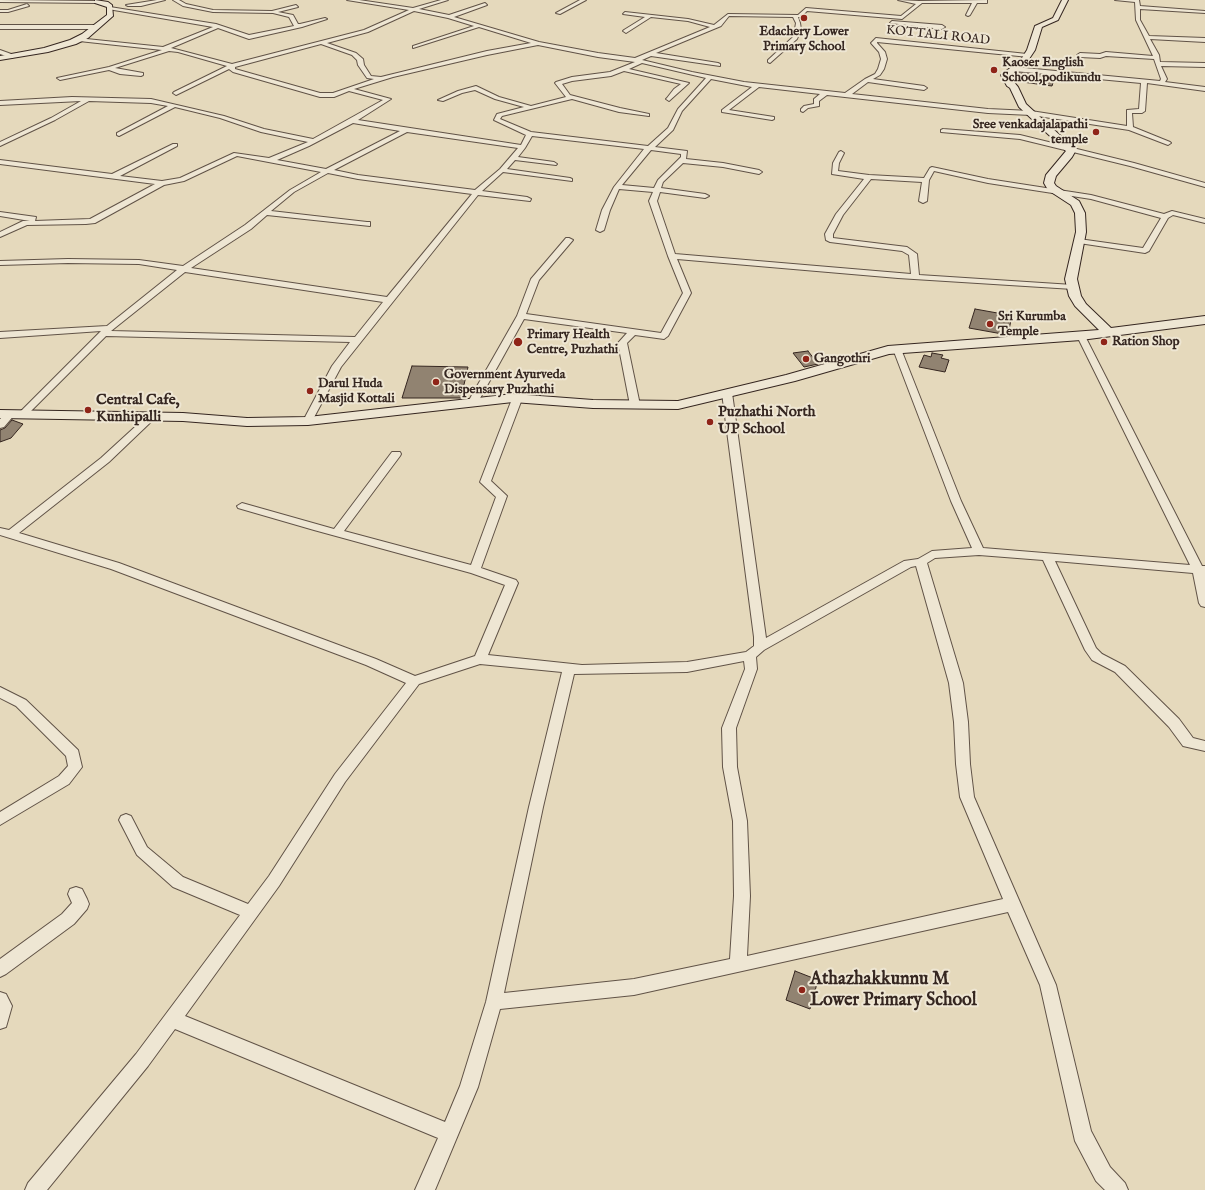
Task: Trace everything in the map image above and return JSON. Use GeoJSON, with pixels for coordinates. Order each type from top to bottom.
{"type":"FeatureCollection","features":[{"type":"Feature","properties":{"kind":"main road"},"geometry":{"type":"LineString","coordinates":[[1065,0],[1056,19],[1039,26],[1031,50],[1021,64],[1005,74],[1010,84],[1014,87],[1022,105],[1070,150],[1069,155],[1051,175],[1049,183],[1052,188],[1075,203],[1080,212],[1081,232],[1071,279],[1075,296],[1081,306],[1108,332]]}},
{"type":"Feature","properties":{"kind":"main road"},"geometry":{"type":"LineString","coordinates":[[0,58],[45,50],[78,39],[110,16],[109,6],[97,1]]}},
{"type":"Feature","properties":{"kind":"main road"},"geometry":{"type":"LineString","coordinates":[[11,414],[151,417],[246,422],[308,421],[473,402],[517,399],[593,404],[678,405],[790,378],[888,350],[1081,336],[1205,320]]}},
{"type":"Feature","properties":{"kind":"street"},"geometry":{"type":"LineString","coordinates":[[109,6],[141,5],[163,0]]}},
{"type":"Feature","properties":{"kind":"street"},"geometry":{"type":"LineString","coordinates":[[175,0],[198,8],[218,12],[273,12],[291,16],[296,25],[300,26]]}},
{"type":"Feature","properties":{"kind":"street"},"geometry":{"type":"LineString","coordinates":[[349,0],[412,10],[480,25],[538,43],[598,55],[639,61],[710,77],[758,85],[988,112],[1032,113],[1130,128],[1168,143]]}},
{"type":"Feature","properties":{"kind":"street"},"geometry":{"type":"LineString","coordinates":[[176,93],[232,66],[366,31],[412,10],[446,0]]}},
{"type":"Feature","properties":{"kind":"street"},"geometry":{"type":"LineString","coordinates":[[558,13],[584,0]]}},
{"type":"Feature","properties":{"kind":"street"},"geometry":{"type":"LineString","coordinates":[[900,0],[920,3],[938,1],[985,2],[985,0]]}},
{"type":"Feature","properties":{"kind":"street"},"geometry":{"type":"LineString","coordinates":[[1117,0],[1195,14],[1205,12]]}},
{"type":"Feature","properties":{"kind":"street"},"geometry":{"type":"LineString","coordinates":[[0,1],[97,1]]}},
{"type":"Feature","properties":{"kind":"street"},"geometry":{"type":"LineString","coordinates":[[0,6],[11,1]]}},
{"type":"Feature","properties":{"kind":"street"},"geometry":{"type":"LineString","coordinates":[[0,12],[10,6],[11,1]]}},
{"type":"Feature","properties":{"kind":"street"},"geometry":{"type":"LineString","coordinates":[[0,12],[44,2]]}},
{"type":"Feature","properties":{"kind":"street"},"geometry":{"type":"LineString","coordinates":[[968,15],[975,2]]}},
{"type":"Feature","properties":{"kind":"street"},"geometry":{"type":"LineString","coordinates":[[647,115],[619,110],[569,96],[558,83],[572,79],[612,74],[624,70],[651,54],[719,25],[728,15],[799,16],[806,9],[902,18],[920,3]]}},
{"type":"Feature","properties":{"kind":"street"},"geometry":{"type":"LineString","coordinates":[[1137,3],[1138,20],[1164,79],[1162,83]]}},
{"type":"Feature","properties":{"kind":"street"},"geometry":{"type":"LineString","coordinates":[[448,18],[485,4]]}},
{"type":"Feature","properties":{"kind":"street"},"geometry":{"type":"LineString","coordinates":[[109,6],[218,27],[249,37],[325,19]]}},
{"type":"Feature","properties":{"kind":"street"},"geometry":{"type":"LineString","coordinates":[[273,12],[296,6]]}},
{"type":"Feature","properties":{"kind":"street"},"geometry":{"type":"LineString","coordinates":[[190,21],[218,12]]}},
{"type":"Feature","properties":{"kind":"street"},"geometry":{"type":"LineString","coordinates":[[625,13],[688,20],[715,27]]}},
{"type":"Feature","properties":{"kind":"street"},"geometry":{"type":"LineString","coordinates":[[626,31],[650,16]]}},
{"type":"Feature","properties":{"kind":"street"},"geometry":{"type":"LineString","coordinates":[[770,61],[795,38],[798,23],[795,16]]}},
{"type":"Feature","properties":{"kind":"street"},"geometry":{"type":"LineString","coordinates":[[887,17],[884,21],[942,28]]}},
{"type":"Feature","properties":{"kind":"street"},"geometry":{"type":"LineString","coordinates":[[416,46],[480,25]]}},
{"type":"Feature","properties":{"kind":"street"},"geometry":{"type":"LineString","coordinates":[[0,27],[96,27]]}},
{"type":"Feature","properties":{"kind":"street"},"geometry":{"type":"LineString","coordinates":[[164,48],[218,27]]}},
{"type":"Feature","properties":{"kind":"street"},"geometry":{"type":"LineString","coordinates":[[1146,37],[1205,40]]}},
{"type":"Feature","properties":{"kind":"street"},"geometry":{"type":"LineString","coordinates":[[78,39],[164,48],[196,54],[232,66],[232,70],[235,71],[320,95],[334,95],[381,79],[487,53],[538,43]]}},
{"type":"Feature","properties":{"kind":"street","name":"KOTTALI ROAD"},"geometry":{"type":"LineString","coordinates":[[846,95],[867,80],[877,75],[881,69],[884,59],[882,52],[874,43],[876,40],[1027,56]]}},
{"type":"Feature","properties":{"kind":"street"},"geometry":{"type":"LineString","coordinates":[[323,43],[354,54],[360,59],[361,65],[369,77],[381,79]]}},
{"type":"Feature","properties":{"kind":"street"},"geometry":{"type":"LineString","coordinates":[[60,78],[110,68],[146,58],[170,49]]}},
{"type":"Feature","properties":{"kind":"street"},"geometry":{"type":"LineString","coordinates":[[0,52],[12,56]]}},
{"type":"Feature","properties":{"kind":"street"},"geometry":{"type":"LineString","coordinates":[[651,54],[718,65]]}},
{"type":"Feature","properties":{"kind":"street"},"geometry":{"type":"LineString","coordinates":[[1080,55],[1100,56],[1106,54],[1189,65],[1205,65]]}},
{"type":"Feature","properties":{"kind":"street"},"geometry":{"type":"LineString","coordinates":[[1189,65],[1194,73]]}},
{"type":"Feature","properties":{"kind":"street"},"geometry":{"type":"LineString","coordinates":[[110,68],[120,72],[141,74]]}},
{"type":"Feature","properties":{"kind":"street"},"geometry":{"type":"LineString","coordinates":[[1014,69],[1144,81],[1205,89]]}},
{"type":"Feature","properties":{"kind":"street"},"geometry":{"type":"LineString","coordinates":[[624,70],[686,83],[676,90],[669,99]]}},
{"type":"Feature","properties":{"kind":"street"},"geometry":{"type":"LineString","coordinates":[[600,230],[606,210],[617,187],[650,148],[671,129],[680,110],[710,77]]}},
{"type":"Feature","properties":{"kind":"street"},"geometry":{"type":"LineString","coordinates":[[867,80],[924,88]]}},
{"type":"Feature","properties":{"kind":"street"},"geometry":{"type":"LineString","coordinates":[[1130,128],[1129,111],[1142,111],[1144,81]]}},
{"type":"Feature","properties":{"kind":"street"},"geometry":{"type":"LineString","coordinates":[[758,85],[724,111],[772,118]]}},
{"type":"Feature","properties":{"kind":"street"},"geometry":{"type":"LineString","coordinates":[[440,100],[460,92],[476,88],[497,98],[530,107]]}},
{"type":"Feature","properties":{"kind":"street"},"geometry":{"type":"LineString","coordinates":[[271,160],[352,121],[388,99],[348,90]]}},
{"type":"Feature","properties":{"kind":"street"},"geometry":{"type":"LineString","coordinates":[[803,110],[806,107],[817,104],[816,100],[819,96],[826,93]]}},
{"type":"Feature","properties":{"kind":"street"},"geometry":{"type":"LineString","coordinates":[[521,316],[664,336],[687,292],[672,256],[653,201],[660,180],[682,161],[685,152],[530,134],[497,120],[500,115],[570,98],[569,96]]}},
{"type":"Feature","properties":{"kind":"street"},"geometry":{"type":"LineString","coordinates":[[0,102],[89,99],[151,101],[174,104],[222,117],[263,131],[312,141]]}},
{"type":"Feature","properties":{"kind":"street"},"geometry":{"type":"LineString","coordinates":[[0,144],[53,119],[89,99]]}},
{"type":"Feature","properties":{"kind":"street"},"geometry":{"type":"LineString","coordinates":[[119,134],[174,104]]}},
{"type":"Feature","properties":{"kind":"street"},"geometry":{"type":"LineString","coordinates":[[352,121],[523,147]]}},
{"type":"Feature","properties":{"kind":"street"},"geometry":{"type":"LineString","coordinates":[[0,425],[107,331],[184,268],[248,228],[292,191],[406,130]]}},
{"type":"Feature","properties":{"kind":"street"},"geometry":{"type":"LineString","coordinates":[[943,131],[1020,137],[1132,164],[1205,185]]}},
{"type":"Feature","properties":{"kind":"street"},"geometry":{"type":"LineString","coordinates":[[308,421],[337,366],[357,340],[476,193],[513,158],[523,147],[530,134]]}},
{"type":"Feature","properties":{"kind":"street"},"geometry":{"type":"LineString","coordinates":[[112,176],[175,145]]}},
{"type":"Feature","properties":{"kind":"street"},"geometry":{"type":"LineString","coordinates":[[0,162],[162,183],[182,180],[236,154],[358,177],[527,200]]}},
{"type":"Feature","properties":{"kind":"street"},"geometry":{"type":"LineString","coordinates":[[842,154],[836,163],[834,173],[869,177],[926,180]]}},
{"type":"Feature","properties":{"kind":"street"},"geometry":{"type":"LineString","coordinates":[[721,165],[729,156]]}},
{"type":"Feature","properties":{"kind":"street"},"geometry":{"type":"LineString","coordinates":[[513,158],[554,164]]}},
{"type":"Feature","properties":{"kind":"street"},"geometry":{"type":"LineString","coordinates":[[923,201],[926,180],[932,170],[931,160]]}},
{"type":"Feature","properties":{"kind":"street"},"geometry":{"type":"LineString","coordinates":[[682,161],[721,165],[759,172]]}},
{"type":"Feature","properties":{"kind":"street"},"geometry":{"type":"LineString","coordinates":[[502,170],[570,180]]}},
{"type":"Feature","properties":{"kind":"street"},"geometry":{"type":"LineString","coordinates":[[932,170],[988,181],[1091,197],[1165,217]]}},
{"type":"Feature","properties":{"kind":"street"},"geometry":{"type":"LineString","coordinates":[[869,177],[840,214],[828,234],[830,240],[904,248],[913,254],[915,277]]}},
{"type":"Feature","properties":{"kind":"street"},"geometry":{"type":"LineString","coordinates":[[0,235],[26,223],[92,221],[162,183]]}},
{"type":"Feature","properties":{"kind":"street"},"geometry":{"type":"LineString","coordinates":[[617,187],[705,196]]}},
{"type":"Feature","properties":{"kind":"street"},"geometry":{"type":"LineString","coordinates":[[265,213],[367,224]]}},
{"type":"Feature","properties":{"kind":"street"},"geometry":{"type":"LineString","coordinates":[[1079,241],[1145,251],[1165,217],[1172,213],[1205,221]]}},
{"type":"Feature","properties":{"kind":"street"},"geometry":{"type":"LineString","coordinates":[[0,214],[52,222]]}},
{"type":"Feature","properties":{"kind":"street"},"geometry":{"type":"LineString","coordinates":[[473,402],[521,316],[535,279],[569,240]]}},
{"type":"Feature","properties":{"kind":"street"},"geometry":{"type":"LineString","coordinates":[[672,256],[915,277],[1073,287]]}},
{"type":"Feature","properties":{"kind":"street"},"geometry":{"type":"LineString","coordinates":[[0,263],[68,261],[139,262],[388,300]]}},
{"type":"Feature","properties":{"kind":"street"},"geometry":{"type":"LineString","coordinates":[[0,335],[107,331],[357,340]]}},
{"type":"Feature","properties":{"kind":"street"},"geometry":{"type":"LineString","coordinates":[[633,332],[622,343],[634,405]]}},
{"type":"Feature","properties":{"kind":"street"},"geometry":{"type":"LineString","coordinates":[[1081,336],[1202,570],[1205,603]]}},
{"type":"Feature","properties":{"kind":"street"},"geometry":{"type":"LineString","coordinates":[[897,349],[956,501],[979,551]]}},
{"type":"Feature","properties":{"kind":"street"},"geometry":{"type":"LineString","coordinates":[[727,393],[759,629],[751,669],[729,728],[730,767],[740,821],[742,896],[738,965]]}},
{"type":"Feature","properties":{"kind":"street"},"geometry":{"type":"LineString","coordinates":[[475,570],[502,496],[485,482],[517,399]]}},
{"type":"Feature","properties":{"kind":"street"},"geometry":{"type":"LineString","coordinates":[[5,532],[105,460],[151,417]]}},
{"type":"Feature","properties":{"kind":"street"},"geometry":{"type":"LineString","coordinates":[[336,533],[396,454]]}},
{"type":"Feature","properties":{"kind":"street"},"geometry":{"type":"LineString","coordinates":[[242,506],[475,570],[512,583],[480,659]]}},
{"type":"Feature","properties":{"kind":"street"},"geometry":{"type":"LineString","coordinates":[[5,532],[115,566],[371,662],[414,681]]}},
{"type":"Feature","properties":{"kind":"street"},"geometry":{"type":"LineString","coordinates":[[35,1190],[142,1060],[274,881],[340,778],[414,681],[480,659],[582,670],[687,667],[755,651],[908,564],[921,562],[932,555],[979,551],[1202,570]]}},
{"type":"Feature","properties":{"kind":"street"},"geometry":{"type":"LineString","coordinates":[[1047,557],[1072,607],[1091,650],[1097,657],[1120,668],[1174,723],[1188,742],[1205,746]]}},
{"type":"Feature","properties":{"kind":"street"},"geometry":{"type":"LineString","coordinates":[[921,562],[956,683],[961,722],[963,764],[967,798],[1048,985],[1082,1134],[1103,1174],[1118,1190]]}},
{"type":"Feature","properties":{"kind":"street"},"geometry":{"type":"LineString","coordinates":[[425,1190],[469,1087],[494,1002],[536,807],[569,668]]}},
{"type":"Feature","properties":{"kind":"street"},"geometry":{"type":"LineString","coordinates":[[0,692],[21,703],[73,754],[75,767],[64,780],[0,819]]}},
{"type":"Feature","properties":{"kind":"street"},"geometry":{"type":"LineString","coordinates":[[126,820],[142,851],[178,882],[250,912]]}},
{"type":"Feature","properties":{"kind":"street"},"geometry":{"type":"LineString","coordinates":[[0,969],[68,919],[81,904],[76,894]]}},
{"type":"Feature","properties":{"kind":"street"},"geometry":{"type":"LineString","coordinates":[[494,1002],[634,987],[1012,904]]}},
{"type":"Feature","properties":{"kind":"street"},"geometry":{"type":"LineString","coordinates":[[0,1000],[3,1006],[0,1021]]}},
{"type":"Feature","properties":{"kind":"street"},"geometry":{"type":"LineString","coordinates":[[172,1019],[449,1133]]}},
{"type":"Feature","properties":{"kind":"building"},"geometry":{"type":"Polygon","coordinates":[[[1018,73],[1055,76],[1052,86],[1015,81],[1018,73]]]}},
{"type":"Feature","properties":{"kind":"building","name":"Sri Kurumba Temple"},"geometry":{"type":"Polygon","coordinates":[[[975,309],[1003,314],[1003,318],[1011,320],[1008,335],[969,328],[975,309]]]}},
{"type":"Feature","properties":{"kind":"building","name":"Gangothri"},"geometry":{"type":"Polygon","coordinates":[[[808,351],[818,364],[804,367],[793,353],[808,351]]]}},
{"type":"Feature","properties":{"kind":"building"},"geometry":{"type":"Polygon","coordinates":[[[932,353],[943,355],[941,358],[949,360],[945,372],[919,367],[924,355],[931,357],[932,353]]]}},
{"type":"Feature","properties":{"kind":"building","name":"Government Ayurveda Dispensary Puzhathi"},"geometry":{"type":"Polygon","coordinates":[[[412,366],[468,367],[461,398],[402,398],[412,366]]]}},
{"type":"Feature","properties":{"kind":"building"},"geometry":{"type":"Polygon","coordinates":[[[12,420],[23,424],[11,438],[0,442],[0,430],[5,428],[12,420]]]}},
{"type":"Feature","properties":{"kind":"building","name":"Athazhakkunnu M Lower Primary School"},"geometry":{"type":"Polygon","coordinates":[[[795,971],[818,980],[810,1009],[786,1000],[795,971]]]}},
{"type":"Feature","properties":{"kind":"place","name":"Edachery Lower Primary School"},"geometry":{"type":"Point","coordinates":[804,18]}},
{"type":"Feature","properties":{"kind":"place","name":"Kaoser English School,podikundu"},"geometry":{"type":"Point","coordinates":[994,70]}},
{"type":"Feature","properties":{"kind":"place","name":"Sree venkadajalapathi temple"},"geometry":{"type":"Point","coordinates":[1096,132]}},
{"type":"Feature","properties":{"kind":"place","name":"Sri Kurumba Temple"},"geometry":{"type":"Point","coordinates":[990,324]}},
{"type":"Feature","properties":{"kind":"place","name":"Primary Health Centre, Puzhathi"},"geometry":{"type":"Point","coordinates":[518,342]}},
{"type":"Feature","properties":{"kind":"place","name":"Ration Shop"},"geometry":{"type":"Point","coordinates":[1104,342]}},
{"type":"Feature","properties":{"kind":"place","name":"Gangothri"},"geometry":{"type":"Point","coordinates":[806,359]}},
{"type":"Feature","properties":{"kind":"place","name":"Government Ayurveda Dispensary Puzhathi"},"geometry":{"type":"Point","coordinates":[436,382]}},
{"type":"Feature","properties":{"kind":"place","name":"Darul Huda Masjid Kottali"},"geometry":{"type":"Point","coordinates":[310,391]}},
{"type":"Feature","properties":{"kind":"place","name":"Central Cafe, Kunhipalli"},"geometry":{"type":"Point","coordinates":[88,410]}},
{"type":"Feature","properties":{"kind":"place","name":"Puzhathi North UP School"},"geometry":{"type":"Point","coordinates":[710,422]}},
{"type":"Feature","properties":{"kind":"place","name":"Athazhakkunnu M Lower Primary School"},"geometry":{"type":"Point","coordinates":[802,990]}}]}
